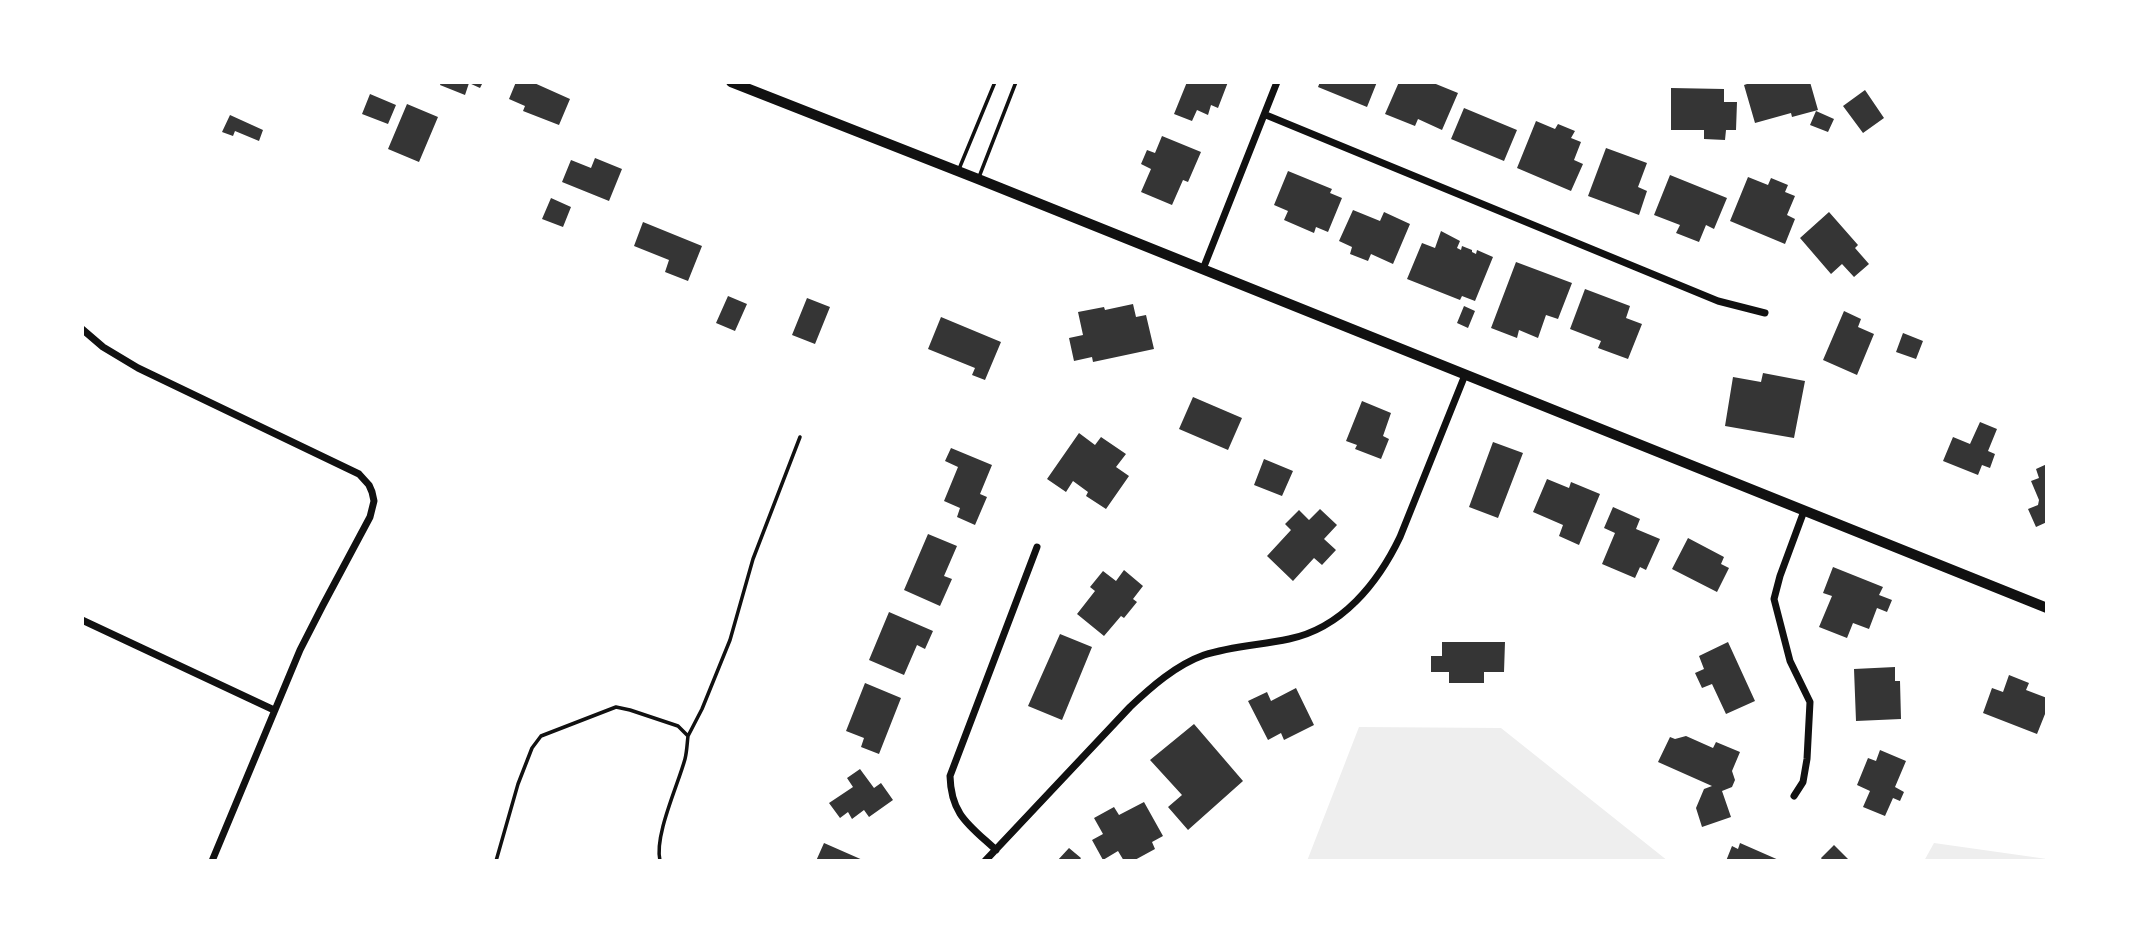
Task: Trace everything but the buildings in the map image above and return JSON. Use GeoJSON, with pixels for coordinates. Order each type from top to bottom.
{"type":"FeatureCollection","features":[{"type":"Feature","properties":{"kind":"street"},"geometry":{"type":"LineString","coordinates":[[731,82],[2047,608]]}},
{"type":"Feature","properties":{"kind":"street"},"geometry":{"type":"LineString","coordinates":[[1203,269],[1277,82]]}},
{"type":"Feature","properties":{"kind":"street"},"geometry":{"type":"LineString","coordinates":[[1266,115],[1718,301],[1765,313]]}},
{"type":"Feature","properties":{"kind":"street"},"geometry":{"type":"LineString","coordinates":[[82,328],[103,346],[138,368],[359,474],[372,492],[373,509],[370,517],[323,605],[274,710],[212,861]]}},
{"type":"Feature","properties":{"kind":"street"},"geometry":{"type":"LineString","coordinates":[[985,861],[1150,688],[1202,656],[1230,648],[1292,638],[1322,626],[1350,608],[1371,586],[1388,562],[1465,375]]}},
{"type":"Feature","properties":{"kind":"street"},"geometry":{"type":"LineString","coordinates":[[1794,796],[1803,782],[1807,759],[1810,702],[1790,661],[1774,599],[1804,511]]}},
{"type":"Feature","properties":{"kind":"street"},"geometry":{"type":"LineString","coordinates":[[996,850],[957,811],[950,794],[950,776],[1037,547]]}},
{"type":"Feature","properties":{"kind":"street"},"geometry":{"type":"LineString","coordinates":[[82,620],[274,710]]}},
{"type":"Feature","properties":{"kind":"lane"},"geometry":{"type":"LineString","coordinates":[[958,171],[995,82]]}},
{"type":"Feature","properties":{"kind":"lane"},"geometry":{"type":"LineString","coordinates":[[978,179],[1016,82]]}},
{"type":"Feature","properties":{"kind":"lane"},"geometry":{"type":"LineString","coordinates":[[660,861],[658,853],[664,824],[685,756],[688,736],[730,640],[754,559],[800,437]]}},
{"type":"Feature","properties":{"kind":"lane"},"geometry":{"type":"LineString","coordinates":[[496,861],[518,784],[532,748],[541,736],[616,707],[678,726],[688,736]]}},
{"type":"Feature","properties":{"kind":"shaded area"},"geometry":{"type":"Polygon","coordinates":[[[1359,727],[1501,728],[1668,861],[1307,861],[1359,727]]]}},
{"type":"Feature","properties":{"kind":"shaded area"},"geometry":{"type":"Polygon","coordinates":[[[1934,843],[2047,859],[2047,861],[1924,861],[1934,843]]]}}]}
